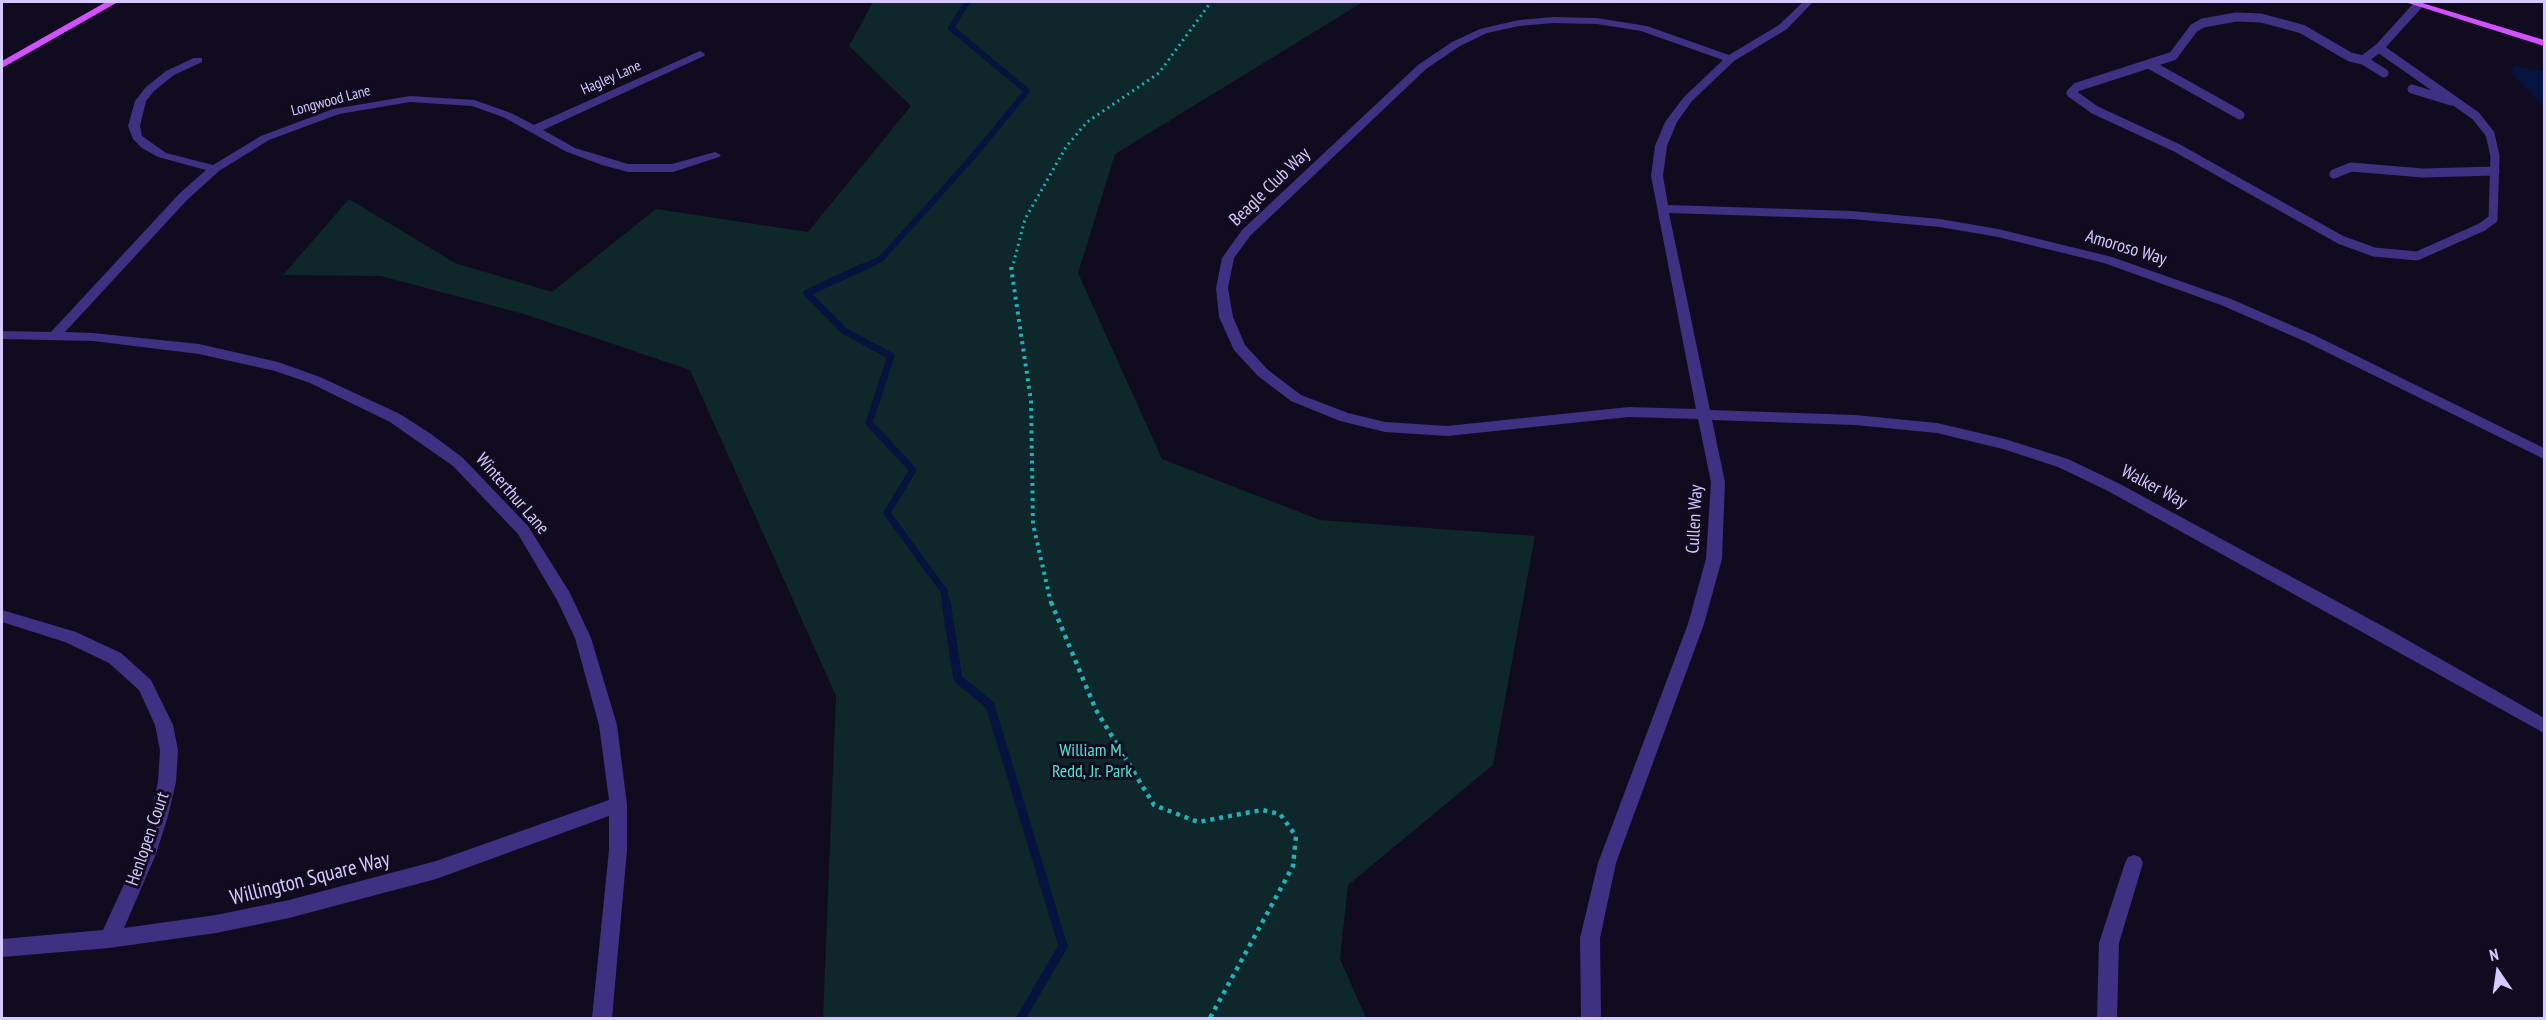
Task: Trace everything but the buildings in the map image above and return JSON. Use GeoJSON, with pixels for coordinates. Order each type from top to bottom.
{"type":"FeatureCollection","features":[{"type":"Feature","properties":{"kind":"main road"},"geometry":{"type":"LineString","coordinates":[[2,65],[113,2]]}},
{"type":"Feature","properties":{"kind":"main road"},"geometry":{"type":"LineString","coordinates":[[2416,2],[2544,43]]}},
{"type":"Feature","properties":{"kind":"street","name":"Cullen Way"},"geometry":{"type":"LineString","coordinates":[[1591,1018],[1590,938],[1606,863],[1696,624],[1714,560],[1718,482],[1662,208],[1657,176],[1661,146],[1671,122],[1688,99],[1730,59],[1783,27],[1808,2]]}},
{"type":"Feature","properties":{"kind":"street","name":"Beagle Club Way"},"geometry":{"type":"LineString","coordinates":[[1703,414],[1629,412],[1448,431],[1385,427],[1346,417],[1296,398],[1263,373],[1239,347],[1226,316],[1222,288],[1228,258],[1246,233],[1422,67],[1456,44],[1519,23],[1553,20],[1597,21],[1643,28],[1730,59]]}},
{"type":"Feature","properties":{"kind":"street","name":"Hagley Lane"},"geometry":{"type":"LineString","coordinates":[[534,130],[700,54]]}},
{"type":"Feature","properties":{"kind":"street"},"geometry":{"type":"LineString","coordinates":[[198,60],[170,73],[154,85],[141,101],[134,126],[137,137],[146,146],[162,155],[215,169]]}},
{"type":"Feature","properties":{"kind":"street","name":"Longwood Lane"},"geometry":{"type":"LineString","coordinates":[[55,335],[183,197],[215,169],[242,150],[288,128],[337,111],[385,102],[434,99],[474,103],[507,115],[587,157],[628,168],[680,166],[715,155]]}},
{"type":"Feature","properties":{"kind":"street","name":"Amoroso Way"},"geometry":{"type":"LineString","coordinates":[[1662,208],[1851,215],[1940,222],[1998,233],[2108,260],[2164,278],[2309,338],[2544,454]]}},
{"type":"Feature","properties":{"kind":"street","name":"Winterthur Lane"},"geometry":{"type":"LineString","coordinates":[[2,335],[55,335],[199,349],[278,368],[346,393],[395,418],[458,462],[523,530],[564,597],[583,638],[608,725],[618,805],[614,912],[602,1018]]}},
{"type":"Feature","properties":{"kind":"street","name":"Walker Way"},"geometry":{"type":"LineString","coordinates":[[1703,414],[1855,420],[1937,428],[2006,444],[2063,463],[2113,487],[2382,634],[2544,726]]}},
{"type":"Feature","properties":{"kind":"street","name":"Henlopen Court"},"geometry":{"type":"LineString","coordinates":[[2,616],[70,637],[115,658],[145,685],[164,725],[169,750],[168,771],[159,816],[147,854],[109,939]]}},
{"type":"Feature","properties":{"kind":"street","name":"Willington Square Way"},"geometry":{"type":"LineString","coordinates":[[2,948],[109,939],[216,924],[359,892],[436,870],[618,805]]}},
{"type":"Feature","properties":{"kind":"street"},"geometry":{"type":"LineString","coordinates":[[2107,1018],[2109,943],[2134,863]]}},
{"type":"Feature","properties":{"kind":"lane"},"geometry":{"type":"LineString","coordinates":[[2364,60],[2379,48],[2416,2]]}},
{"type":"Feature","properties":{"kind":"lane"},"geometry":{"type":"LineString","coordinates":[[2379,48],[2475,116],[2490,134],[2495,156],[2493,219],[2482,227],[2417,256],[2374,252],[2341,240],[2177,148],[2095,110],[2071,93],[2077,87],[2173,56],[2194,27],[2236,17],[2261,18],[2302,29],[2350,57],[2364,60],[2384,73]]}},
{"type":"Feature","properties":{"kind":"lane"},"geometry":{"type":"LineString","coordinates":[[2149,64],[2240,115]]}},
{"type":"Feature","properties":{"kind":"lane"},"geometry":{"type":"LineString","coordinates":[[2412,88],[2458,102]]}},
{"type":"Feature","properties":{"kind":"lane"},"geometry":{"type":"LineString","coordinates":[[2334,174],[2351,167],[2423,173],[2495,171]]}},
{"type":"Feature","properties":{"kind":"path"},"geometry":{"type":"LineString","coordinates":[[1210,1018],[1293,866],[1296,836],[1280,814],[1262,810],[1198,822],[1154,805],[1096,710],[1053,610],[1033,525],[1031,401],[1011,264],[1025,219],[1066,147],[1087,122],[1159,73],[1211,2]]}},
{"type":"Feature","properties":{"kind":"green space","name":"William M. Redd, Jr. Park"},"geometry":{"type":"Polygon","coordinates":[[[873,2],[1363,2],[1115,154],[1078,273],[1162,459],[1320,520],[1535,536],[1493,765],[1348,885],[1340,959],[1366,1018],[823,1018],[836,696],[690,370],[524,314],[381,276],[283,275],[349,199],[455,263],[552,292],[656,209],[808,232],[911,106],[849,46],[873,2]]]}},
{"type":"Feature","properties":{"kind":"water"},"geometry":{"type":"Polygon","coordinates":[[[2514,66],[2544,71],[2544,107],[2512,74],[2514,66]]]}},
{"type":"Feature","properties":{"kind":"waterway"},"geometry":{"type":"LineString","coordinates":[[860,269],[881,259],[970,160],[1027,91],[951,28],[967,2]]}},
{"type":"Feature","properties":{"kind":"waterway"},"geometry":{"type":"LineString","coordinates":[[863,267],[807,293],[844,331],[891,356],[869,423],[913,470],[887,513],[944,591],[946,603]]}},
{"type":"Feature","properties":{"kind":"waterway"},"geometry":{"type":"LineString","coordinates":[[946,602],[958,679],[990,705],[1063,946],[1021,1018]]}}]}
